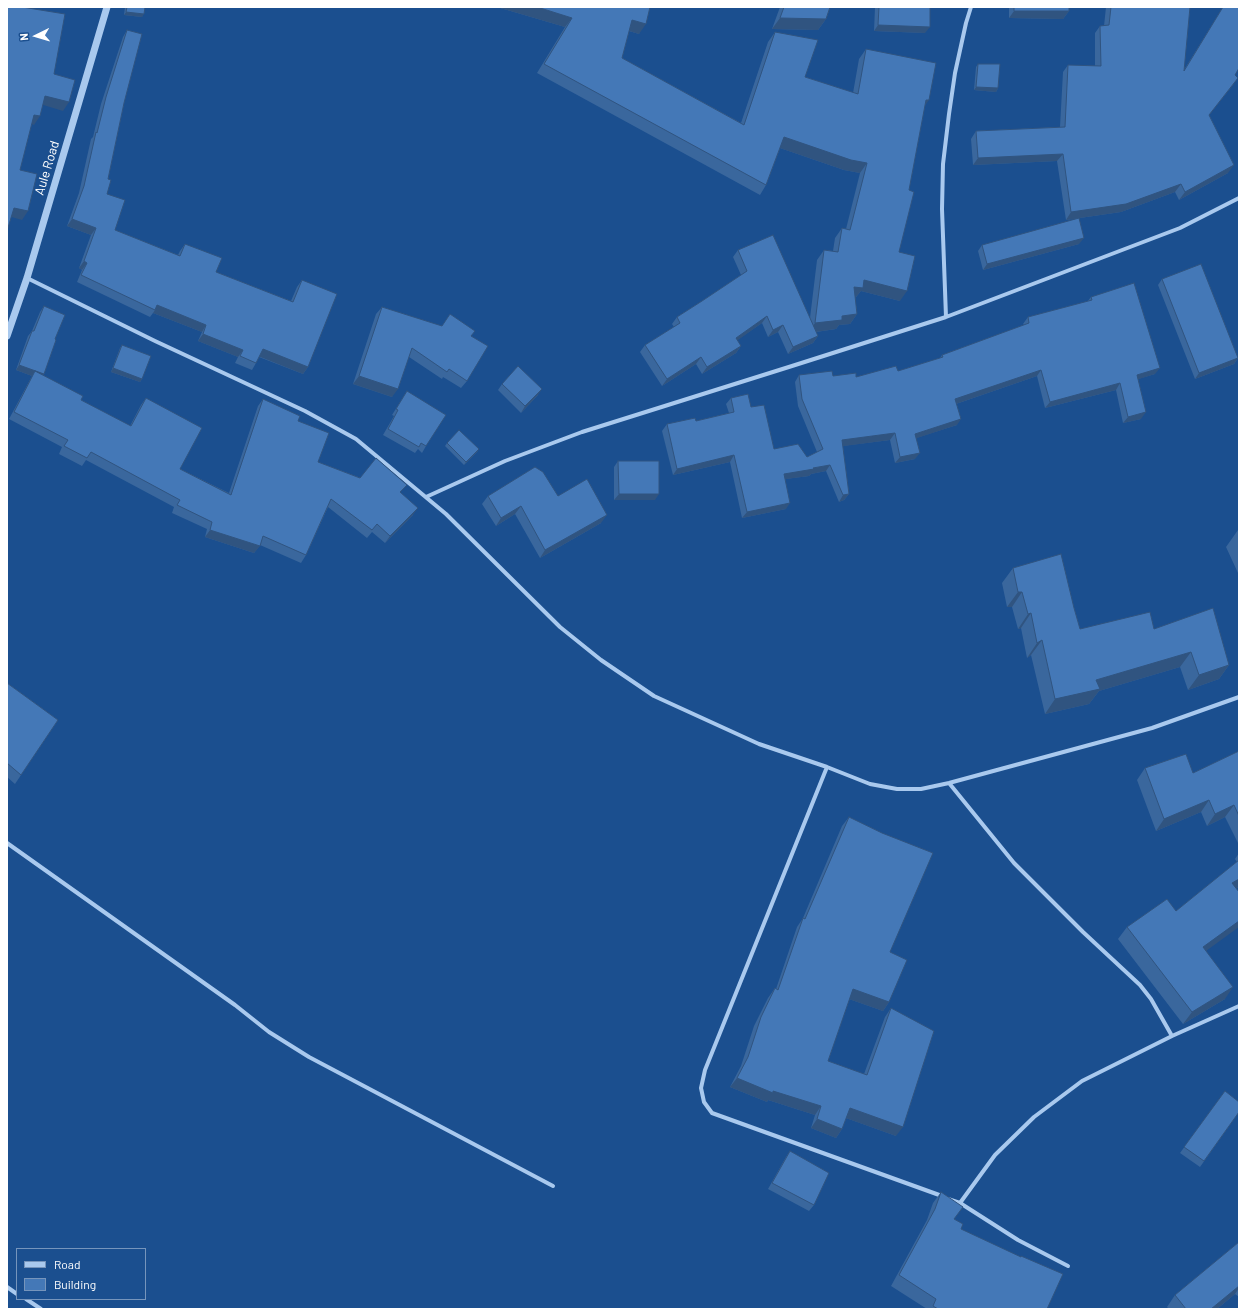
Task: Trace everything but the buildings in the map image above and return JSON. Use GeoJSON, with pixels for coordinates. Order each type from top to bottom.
{"type":"FeatureCollection","features":[{"type":"Feature","properties":{"kind":"street","name":"Aule Road"},"geometry":{"type":"LineString","coordinates":[[7,336],[27,278],[107,7]]}},
{"type":"Feature","properties":{"kind":"street"},"geometry":{"type":"LineString","coordinates":[[946,317],[942,209],[943,164],[955,73],[971,7]]}},
{"type":"Feature","properties":{"kind":"street"},"geometry":{"type":"LineString","coordinates":[[426,497],[505,461],[582,432],[946,317],[1180,228],[1239,198]]}},
{"type":"Feature","properties":{"kind":"street"},"geometry":{"type":"LineString","coordinates":[[27,278],[155,341],[305,411],[356,439],[446,514],[560,627],[600,660],[654,696],[759,744],[828,767],[870,784],[897,789],[921,789],[949,783],[1152,728],[1239,696]]}},
{"type":"Feature","properties":{"kind":"street"},"geometry":{"type":"LineString","coordinates":[[828,767],[704,1070],[702,1088],[704,1102],[712,1113],[960,1203],[1018,1240],[1068,1266]]}},
{"type":"Feature","properties":{"kind":"street"},"geometry":{"type":"LineString","coordinates":[[949,783],[1014,863],[1067,917],[1140,985],[1151,999],[1172,1036]]}},
{"type":"Feature","properties":{"kind":"street"},"geometry":{"type":"LineString","coordinates":[[7,843],[228,1000],[269,1032],[308,1057],[553,1186]]}},
{"type":"Feature","properties":{"kind":"street"},"geometry":{"type":"LineString","coordinates":[[960,1203],[995,1155],[1034,1117],[1082,1081],[1172,1036],[1239,1006]]}},
{"type":"Feature","properties":{"kind":"street"},"geometry":{"type":"LineString","coordinates":[[7,1287],[16,1293]]}},
{"type":"Feature","properties":{"kind":"street"},"geometry":{"type":"LineString","coordinates":[[28,1300],[41,1309]]}}]}
